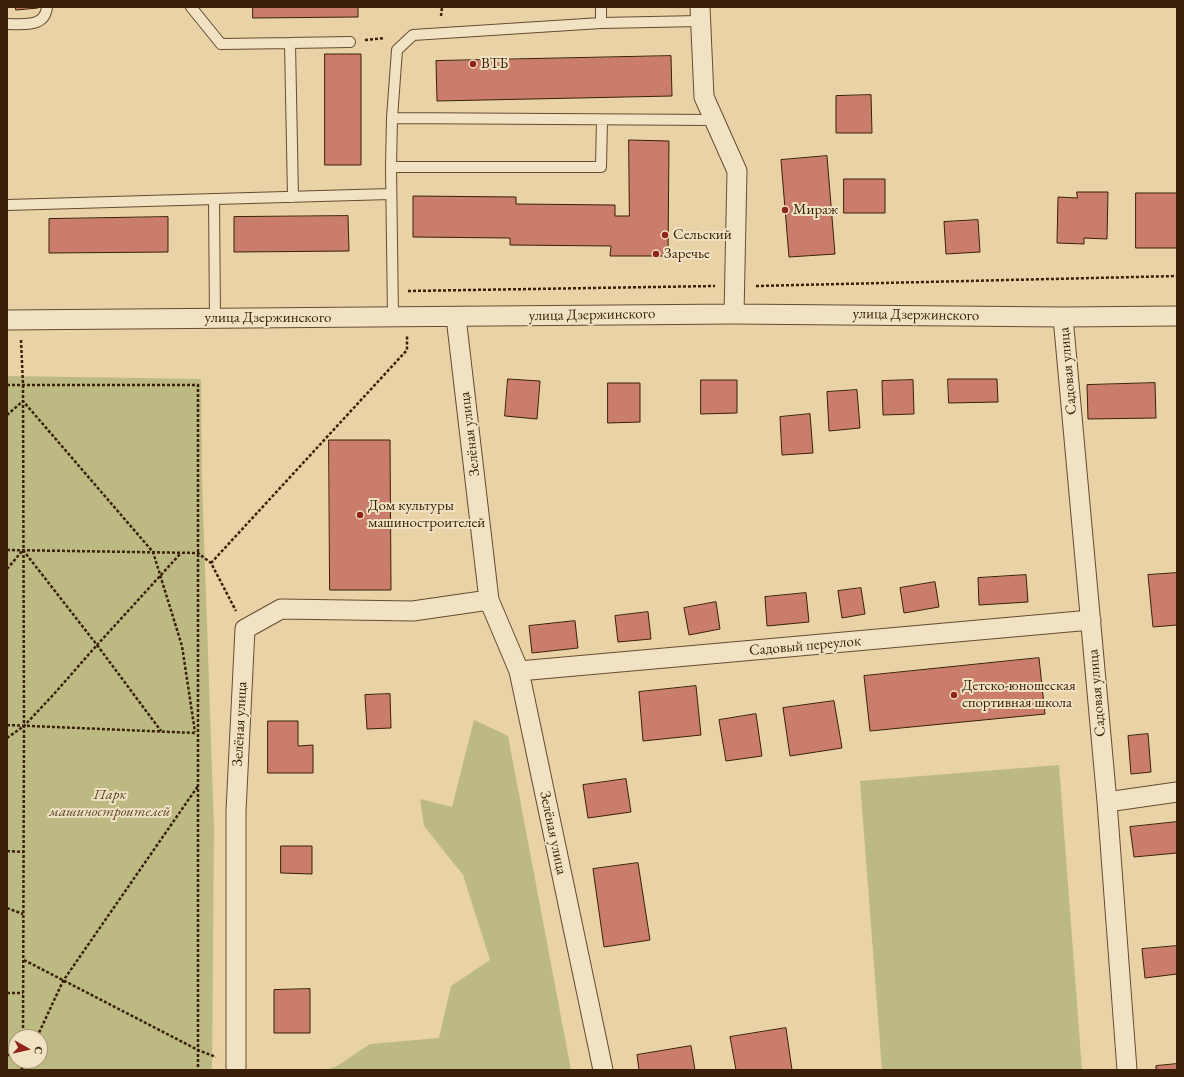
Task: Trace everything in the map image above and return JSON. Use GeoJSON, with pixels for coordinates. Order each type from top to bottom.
{"type":"FeatureCollection","features":[{"type":"Feature","properties":{"kind":"street"},"geometry":{"type":"LineString","coordinates":[[700,14],[704,97],[737,171],[734,314]]}},
{"type":"Feature","properties":{"kind":"street","name":"улица Дзержинского"},"geometry":{"type":"LineString","coordinates":[[14,320],[734,314],[1063,317],[1177,316]]}},
{"type":"Feature","properties":{"kind":"street","name":"Зелёная улица"},"geometry":{"type":"LineString","coordinates":[[456,317],[489,600],[519,671],[603,1070]]}},
{"type":"Feature","properties":{"kind":"street","name":"Садовая улица"},"geometry":{"type":"LineString","coordinates":[[1063,317],[1091,620],[1127,1070]]}},
{"type":"Feature","properties":{"kind":"street"},"geometry":{"type":"LineString","coordinates":[[245,629],[281,609],[413,611],[489,600]]}},
{"type":"Feature","properties":{"kind":"street","name":"Садовый переулок"},"geometry":{"type":"LineString","coordinates":[[519,671],[1091,620]]}},
{"type":"Feature","properties":{"kind":"street","name":"Зелёная улица"},"geometry":{"type":"LineString","coordinates":[[240,1068],[236,811],[245,629]]}},
{"type":"Feature","properties":{"kind":"street"},"geometry":{"type":"LineString","coordinates":[[1106,802],[1177,792]]}},
{"type":"Feature","properties":{"kind":"lane"},"geometry":{"type":"LineString","coordinates":[[7,24],[35,23],[42,19],[47,13],[47,7]]}},
{"type":"Feature","properties":{"kind":"lane"},"geometry":{"type":"LineString","coordinates":[[191,7],[221,44],[350,42]]}},
{"type":"Feature","properties":{"kind":"lane"},"geometry":{"type":"LineString","coordinates":[[601,7],[601,23]]}},
{"type":"Feature","properties":{"kind":"lane"},"geometry":{"type":"LineString","coordinates":[[400,317],[390,194],[396,50],[413,35],[601,23],[700,14]]}},
{"type":"Feature","properties":{"kind":"lane"},"geometry":{"type":"LineString","coordinates":[[290,43],[293,197]]}},
{"type":"Feature","properties":{"kind":"lane"},"geometry":{"type":"LineString","coordinates":[[392,118],[714,120]]}},
{"type":"Feature","properties":{"kind":"lane"},"geometry":{"type":"LineString","coordinates":[[391,167],[601,167],[602,120]]}},
{"type":"Feature","properties":{"kind":"lane"},"geometry":{"type":"LineString","coordinates":[[7,205],[390,194]]}},
{"type":"Feature","properties":{"kind":"lane"},"geometry":{"type":"LineString","coordinates":[[214,199],[215,318]]}},
{"type":"Feature","properties":{"kind":"path"},"geometry":{"type":"LineString","coordinates":[[350,42],[413,35]]}},
{"type":"Feature","properties":{"kind":"path"},"geometry":{"type":"LineString","coordinates":[[211,562],[407,350],[400,317],[407,290],[734,286],[1177,276]]}},
{"type":"Feature","properties":{"kind":"path"},"geometry":{"type":"LineString","coordinates":[[14,320],[23,385],[24,1029]]}},
{"type":"Feature","properties":{"kind":"path"},"geometry":{"type":"LineString","coordinates":[[7,385],[198,385],[198,1070]]}},
{"type":"Feature","properties":{"kind":"path"},"geometry":{"type":"LineString","coordinates":[[7,415],[23,401]]}},
{"type":"Feature","properties":{"kind":"path"},"geometry":{"type":"LineString","coordinates":[[23,401],[153,552],[182,646],[197,733]]}},
{"type":"Feature","properties":{"kind":"path"},"geometry":{"type":"LineString","coordinates":[[7,550],[198,553],[211,562],[245,629]]}},
{"type":"Feature","properties":{"kind":"path"},"geometry":{"type":"LineString","coordinates":[[7,569],[23,550]]}},
{"type":"Feature","properties":{"kind":"path"},"geometry":{"type":"LineString","coordinates":[[23,550],[97,645],[161,731]]}},
{"type":"Feature","properties":{"kind":"path"},"geometry":{"type":"LineString","coordinates":[[7,738],[24,726],[181,553]]}},
{"type":"Feature","properties":{"kind":"path"},"geometry":{"type":"LineString","coordinates":[[7,725],[197,733]]}},
{"type":"Feature","properties":{"kind":"path"},"geometry":{"type":"LineString","coordinates":[[41,1029],[63,981],[198,786]]}},
{"type":"Feature","properties":{"kind":"path"},"geometry":{"type":"LineString","coordinates":[[7,851],[23,852]]}},
{"type":"Feature","properties":{"kind":"path"},"geometry":{"type":"LineString","coordinates":[[7,908],[24,914]]}},
{"type":"Feature","properties":{"kind":"path"},"geometry":{"type":"LineString","coordinates":[[24,960],[198,1050],[240,1068]]}},
{"type":"Feature","properties":{"kind":"path"},"geometry":{"type":"LineString","coordinates":[[7,993],[23,993]]}},
{"type":"Feature","properties":{"kind":"green space","name":"Парк машиностроителей"},"geometry":{"type":"Polygon","coordinates":[[[7,376],[201,379],[202,480],[214,828],[212,1070],[7,1070],[7,376]]]}},
{"type":"Feature","properties":{"kind":"green space"},"geometry":{"type":"Polygon","coordinates":[[[474,720],[508,736],[571,1070],[326,1070],[337,1066],[370,1044],[439,1038],[451,986],[490,960],[463,875],[424,826],[420,799],[452,807],[474,720]]]}},
{"type":"Feature","properties":{"kind":"green space"},"geometry":{"type":"Polygon","coordinates":[[[1059,765],[1082,1070],[882,1070],[860,781],[1059,765]]]}},
{"type":"Feature","properties":{"kind":"building"},"geometry":{"type":"Polygon","coordinates":[[[16,7],[38,7],[38,8],[16,10],[16,7]]]}},
{"type":"Feature","properties":{"kind":"building"},"geometry":{"type":"Polygon","coordinates":[[[253,7],[358,7],[358,17],[253,18],[253,7]]]}},
{"type":"Feature","properties":{"kind":"building"},"geometry":{"type":"Polygon","coordinates":[[[325,54],[361,54],[361,165],[325,165],[325,54]]]}},
{"type":"Feature","properties":{"kind":"building"},"geometry":{"type":"Polygon","coordinates":[[[671,56],[672,96],[437,101],[436,61],[671,56]]]}},
{"type":"Feature","properties":{"kind":"building"},"geometry":{"type":"Polygon","coordinates":[[[871,95],[872,133],[836,133],[836,96],[871,95]]]}},
{"type":"Feature","properties":{"kind":"building"},"geometry":{"type":"Polygon","coordinates":[[[629,140],[669,141],[668,256],[610,256],[611,246],[510,245],[510,238],[413,237],[413,196],[516,197],[516,204],[615,205],[615,216],[629,216],[629,140]]]}},
{"type":"Feature","properties":{"kind":"building"},"geometry":{"type":"Polygon","coordinates":[[[827,156],[835,254],[789,257],[781,160],[827,156]]]}},
{"type":"Feature","properties":{"kind":"building"},"geometry":{"type":"Polygon","coordinates":[[[844,179],[885,179],[885,213],[844,213],[844,179]]]}},
{"type":"Feature","properties":{"kind":"building"},"geometry":{"type":"Polygon","coordinates":[[[1077,192],[1108,192],[1107,239],[1084,238],[1084,244],[1057,243],[1058,197],[1077,198],[1077,192]]]}},
{"type":"Feature","properties":{"kind":"building"},"geometry":{"type":"Polygon","coordinates":[[[1136,193],[1177,193],[1177,248],[1136,248],[1136,193]]]}},
{"type":"Feature","properties":{"kind":"building"},"geometry":{"type":"Polygon","coordinates":[[[348,216],[349,251],[234,252],[234,217],[348,216]]]}},
{"type":"Feature","properties":{"kind":"building"},"geometry":{"type":"Polygon","coordinates":[[[168,217],[168,252],[49,253],[49,219],[168,217]]]}},
{"type":"Feature","properties":{"kind":"building"},"geometry":{"type":"Polygon","coordinates":[[[978,220],[980,252],[946,254],[944,222],[978,220]]]}},
{"type":"Feature","properties":{"kind":"building"},"geometry":{"type":"Polygon","coordinates":[[[508,379],[540,381],[537,419],[505,416],[508,379]]]}},
{"type":"Feature","properties":{"kind":"building"},"geometry":{"type":"Polygon","coordinates":[[[948,379],[997,379],[998,402],[949,403],[948,379]]]}},
{"type":"Feature","properties":{"kind":"building"},"geometry":{"type":"Polygon","coordinates":[[[701,380],[737,380],[737,413],[701,414],[701,380]]]}},
{"type":"Feature","properties":{"kind":"building"},"geometry":{"type":"Polygon","coordinates":[[[913,380],[914,414],[883,415],[882,381],[913,380]]]}},
{"type":"Feature","properties":{"kind":"building"},"geometry":{"type":"Polygon","coordinates":[[[608,383],[640,383],[640,422],[608,423],[608,383]]]}},
{"type":"Feature","properties":{"kind":"building"},"geometry":{"type":"Polygon","coordinates":[[[1155,383],[1156,418],[1088,419],[1087,385],[1155,383]]]}},
{"type":"Feature","properties":{"kind":"building"},"geometry":{"type":"Polygon","coordinates":[[[857,390],[860,428],[829,431],[827,392],[857,390]]]}},
{"type":"Feature","properties":{"kind":"building"},"geometry":{"type":"Polygon","coordinates":[[[810,414],[813,453],[782,455],[780,417],[810,414]]]}},
{"type":"Feature","properties":{"kind":"building","name":"Дом культуры машиностроителей"},"geometry":{"type":"Polygon","coordinates":[[[329,440],[390,440],[391,590],[330,590],[329,440]]]}},
{"type":"Feature","properties":{"kind":"building"},"geometry":{"type":"Polygon","coordinates":[[[1177,573],[1177,625],[1153,627],[1148,575],[1177,573]]]}},
{"type":"Feature","properties":{"kind":"building"},"geometry":{"type":"Polygon","coordinates":[[[1026,575],[1028,602],[979,605],[978,578],[1026,575]]]}},
{"type":"Feature","properties":{"kind":"building"},"geometry":{"type":"Polygon","coordinates":[[[935,582],[939,607],[904,613],[900,588],[935,582]]]}},
{"type":"Feature","properties":{"kind":"building"},"geometry":{"type":"Polygon","coordinates":[[[861,588],[865,614],[842,618],[838,591],[861,588]]]}},
{"type":"Feature","properties":{"kind":"building"},"geometry":{"type":"Polygon","coordinates":[[[806,593],[809,622],[767,626],[765,597],[806,593]]]}},
{"type":"Feature","properties":{"kind":"building"},"geometry":{"type":"Polygon","coordinates":[[[716,602],[720,629],[689,635],[684,608],[716,602]]]}},
{"type":"Feature","properties":{"kind":"building"},"geometry":{"type":"Polygon","coordinates":[[[648,612],[651,639],[618,642],[615,616],[648,612]]]}},
{"type":"Feature","properties":{"kind":"building"},"geometry":{"type":"Polygon","coordinates":[[[575,621],[578,648],[532,653],[529,626],[575,621]]]}},
{"type":"Feature","properties":{"kind":"building","name":"Детско-юношеская спортивная школа"},"geometry":{"type":"Polygon","coordinates":[[[1039,658],[1045,714],[870,731],[864,676],[1039,658]]]}},
{"type":"Feature","properties":{"kind":"building"},"geometry":{"type":"Polygon","coordinates":[[[696,686],[701,735],[643,741],[639,692],[696,686]]]}},
{"type":"Feature","properties":{"kind":"building"},"geometry":{"type":"Polygon","coordinates":[[[390,694],[391,728],[367,729],[365,695],[390,694]]]}},
{"type":"Feature","properties":{"kind":"building"},"geometry":{"type":"Polygon","coordinates":[[[834,701],[842,748],[790,756],[783,708],[834,701]]]}},
{"type":"Feature","properties":{"kind":"building"},"geometry":{"type":"Polygon","coordinates":[[[756,714],[762,756],[726,761],[719,720],[756,714]]]}},
{"type":"Feature","properties":{"kind":"building"},"geometry":{"type":"Polygon","coordinates":[[[268,721],[298,721],[298,746],[313,745],[313,773],[268,773],[268,721]]]}},
{"type":"Feature","properties":{"kind":"building"},"geometry":{"type":"Polygon","coordinates":[[[1148,734],[1151,772],[1131,774],[1128,736],[1148,734]]]}},
{"type":"Feature","properties":{"kind":"building"},"geometry":{"type":"Polygon","coordinates":[[[626,779],[631,812],[588,818],[583,785],[626,779]]]}},
{"type":"Feature","properties":{"kind":"building"},"geometry":{"type":"Polygon","coordinates":[[[1177,822],[1177,853],[1134,857],[1130,827],[1177,822]]]}},
{"type":"Feature","properties":{"kind":"building"},"geometry":{"type":"Polygon","coordinates":[[[281,846],[312,846],[312,874],[281,873],[281,846]]]}},
{"type":"Feature","properties":{"kind":"building"},"geometry":{"type":"Polygon","coordinates":[[[638,863],[650,940],[604,947],[593,869],[638,863]]]}},
{"type":"Feature","properties":{"kind":"building"},"geometry":{"type":"Polygon","coordinates":[[[1177,946],[1177,974],[1145,978],[1142,949],[1177,946]]]}},
{"type":"Feature","properties":{"kind":"building"},"geometry":{"type":"Polygon","coordinates":[[[310,989],[310,1033],[274,1033],[274,990],[310,989]]]}},
{"type":"Feature","properties":{"kind":"building"},"geometry":{"type":"Polygon","coordinates":[[[786,1028],[792,1070],[736,1070],[730,1037],[786,1028]]]}},
{"type":"Feature","properties":{"kind":"building"},"geometry":{"type":"Polygon","coordinates":[[[691,1046],[695,1070],[639,1070],[637,1055],[691,1046]]]}},
{"type":"Feature","properties":{"kind":"building"},"geometry":{"type":"Polygon","coordinates":[[[1177,1064],[1177,1070],[1156,1070],[1156,1066],[1177,1064]]]}},
{"type":"Feature","properties":{"kind":"place","name":"ВТБ"},"geometry":{"type":"Point","coordinates":[473,64]}},
{"type":"Feature","properties":{"kind":"place","name":"Мираж"},"geometry":{"type":"Point","coordinates":[785,210]}},
{"type":"Feature","properties":{"kind":"place","name":"Сельский"},"geometry":{"type":"Point","coordinates":[665,235]}},
{"type":"Feature","properties":{"kind":"place","name":"Заречье"},"geometry":{"type":"Point","coordinates":[656,254]}},
{"type":"Feature","properties":{"kind":"place","name":"Дом культуры машиностроителей"},"geometry":{"type":"Point","coordinates":[360,515]}},
{"type":"Feature","properties":{"kind":"place","name":"Детско-юношеская спортивная школа"},"geometry":{"type":"Point","coordinates":[954,695]}}]}
